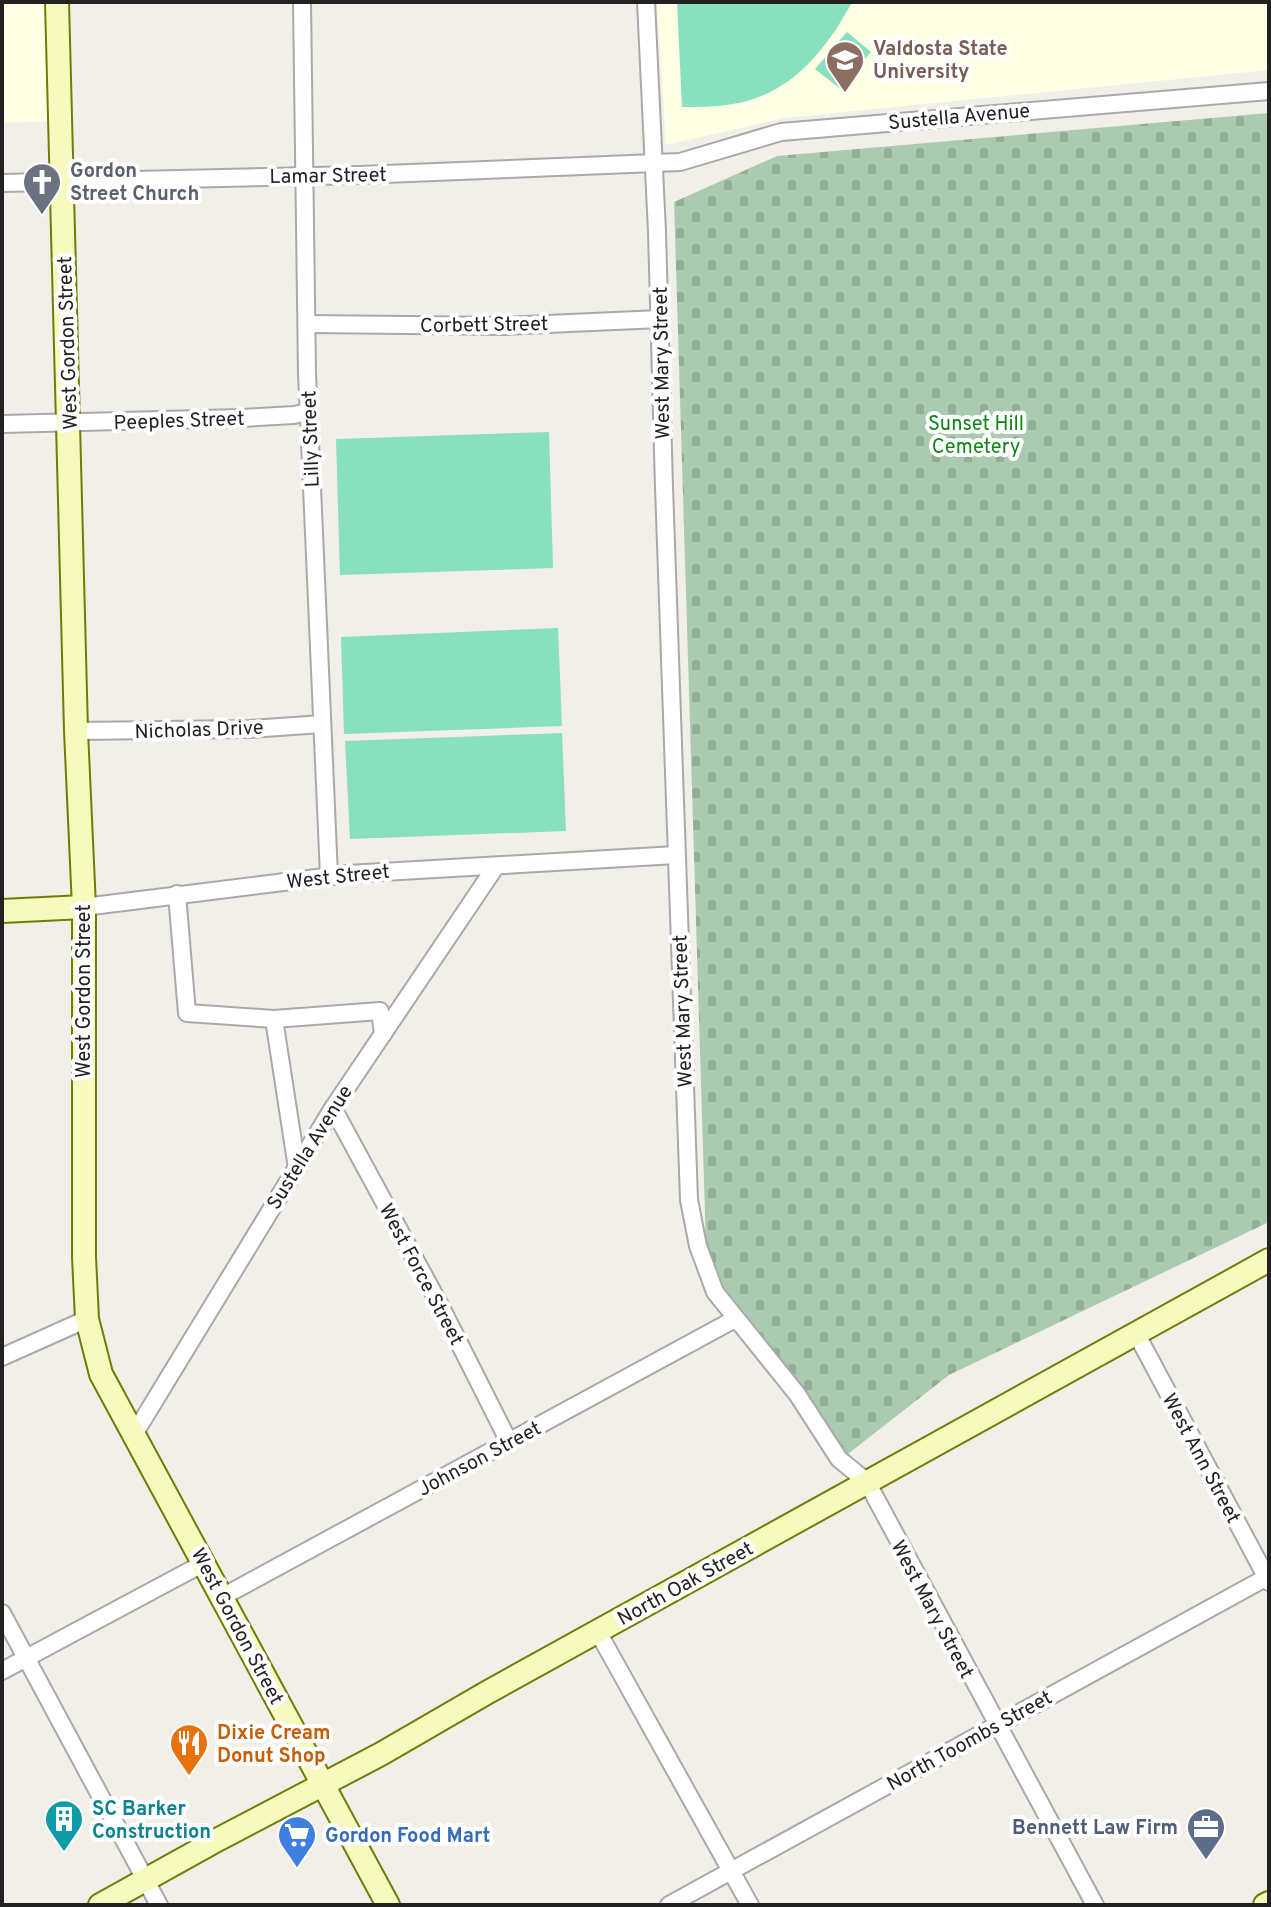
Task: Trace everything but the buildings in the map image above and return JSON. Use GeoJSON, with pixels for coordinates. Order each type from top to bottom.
{"type":"FeatureCollection","features":[{"type":"Feature","properties":{"kind":"street","name":"West Gordon Street"},"geometry":{"type":"LineString","coordinates":[[57,2],[76,731],[84,907],[84,1241],[87,1319],[101,1374],[388,1905]]}},
{"type":"Feature","properties":{"kind":"street","name":"Lilly Street"},"geometry":{"type":"LineString","coordinates":[[302,2],[308,412],[329,876]]}},
{"type":"Feature","properties":{"kind":"street","name":"West Mary Street"},"geometry":{"type":"LineString","coordinates":[[646,2],[660,319],[689,1200],[698,1246],[715,1292],[797,1394],[839,1459],[867,1482],[1095,1905]]}},
{"type":"Feature","properties":{"kind":"street","name":"Sustella Avenue"},"geometry":{"type":"LineString","coordinates":[[654,162],[680,162],[781,132],[1269,91]]}},
{"type":"Feature","properties":{"kind":"street","name":"Lamar Street"},"geometry":{"type":"LineString","coordinates":[[2,183],[538,169],[654,162]]}},
{"type":"Feature","properties":{"kind":"street","name":"Corbett Street"},"geometry":{"type":"LineString","coordinates":[[308,324],[504,326],[660,319]]}},
{"type":"Feature","properties":{"kind":"street","name":"Peeples Street"},"geometry":{"type":"LineString","coordinates":[[2,424],[241,418],[308,412]]}},
{"type":"Feature","properties":{"kind":"street","name":"Nicholas Drive"},"geometry":{"type":"LineString","coordinates":[[76,731],[249,729],[322,724]]}},
{"type":"Feature","properties":{"kind":"street","name":"West Street"},"geometry":{"type":"LineString","coordinates":[[2,911],[84,907],[329,876],[419,868],[676,855]]}},
{"type":"Feature","properties":{"kind":"street","name":"Sustella Avenue"},"geometry":{"type":"LineString","coordinates":[[133,1436],[333,1108],[496,866]]}},
{"type":"Feature","properties":{"kind":"street"},"geometry":{"type":"LineString","coordinates":[[177,894],[187,1013],[274,1019],[380,1011],[383,1034]]}},
{"type":"Feature","properties":{"kind":"street"},"geometry":{"type":"LineString","coordinates":[[274,1019],[297,1168]]}},
{"type":"Feature","properties":{"kind":"street","name":"West Force Street"},"geometry":{"type":"LineString","coordinates":[[333,1108],[442,1309],[509,1442]]}},
{"type":"Feature","properties":{"kind":"street","name":"North Oak Street"},"geometry":{"type":"LineString","coordinates":[[100,1905],[323,1785],[1269,1260]]}},
{"type":"Feature","properties":{"kind":"street"},"geometry":{"type":"LineString","coordinates":[[2,1357],[87,1319]]}},
{"type":"Feature","properties":{"kind":"street","name":"Johnson Street"},"geometry":{"type":"LineString","coordinates":[[222,1597],[735,1319]]}},
{"type":"Feature","properties":{"kind":"street","name":"West Ann Street"},"geometry":{"type":"LineString","coordinates":[[1136,1333],[1268,1579]]}},
{"type":"Feature","properties":{"kind":"street"},"geometry":{"type":"LineString","coordinates":[[2,1671],[204,1563]]}},
{"type":"Feature","properties":{"kind":"street","name":"North Toombs Street"},"geometry":{"type":"LineString","coordinates":[[669,1905],[1268,1579]]}},
{"type":"Feature","properties":{"kind":"street"},"geometry":{"type":"LineString","coordinates":[[2,1613],[159,1905]]}},
{"type":"Feature","properties":{"kind":"street"},"geometry":{"type":"LineString","coordinates":[[598,1632],[750,1905]]}},
{"type":"Feature","properties":{"kind":"shaded area"},"geometry":{"type":"Polygon","coordinates":[[[2,2],[52,2],[56,121],[2,123],[2,2]]]}},
{"type":"Feature","properties":{"kind":"shaded area","name":"Valdosta State University"},"geometry":{"type":"Polygon","coordinates":[[[657,2],[1269,2],[1269,70],[784,118],[666,145],[657,2]]]}},
{"type":"Feature","properties":{"kind":"green space"},"geometry":{"type":"Polygon","coordinates":[[[677,2],[852,2],[818,53],[789,81],[753,99],[733,104],[682,107],[677,2]]]}},
{"type":"Feature","properties":{"kind":"green space"},"geometry":{"type":"Polygon","coordinates":[[[847,32],[871,52],[839,88],[815,69],[847,32]]]}},
{"type":"Feature","properties":{"kind":"green space","name":"Sunset Hill Cemetery"},"geometry":{"type":"Polygon","coordinates":[[[1269,113],[1269,1222],[949,1375],[844,1457],[721,1287],[706,1247],[674,202],[777,156],[1269,113]]]}},
{"type":"Feature","properties":{"kind":"green space"},"geometry":{"type":"Polygon","coordinates":[[[549,432],[553,568],[340,575],[336,439],[549,432]]]}},
{"type":"Feature","properties":{"kind":"green space"},"geometry":{"type":"Polygon","coordinates":[[[558,628],[562,726],[344,734],[341,637],[558,628]]]}},
{"type":"Feature","properties":{"kind":"green space"},"geometry":{"type":"Polygon","coordinates":[[[562,733],[566,831],[350,839],[345,741],[562,733]]]}},
{"type":"Feature","properties":{"kind":"place","name":"Valdosta State University"},"geometry":{"type":"Point","coordinates":[845,94]}},
{"type":"Feature","properties":{"kind":"place","name":"Gordon Street Church"},"geometry":{"type":"Point","coordinates":[42,216]}},
{"type":"Feature","properties":{"kind":"place","name":"Dixie Cream Donut Shop"},"geometry":{"type":"Point","coordinates":[189,1777]}},
{"type":"Feature","properties":{"kind":"place","name":"SC Barker Construction"},"geometry":{"type":"Point","coordinates":[64,1853]}},
{"type":"Feature","properties":{"kind":"place","name":"Bennett Law Firm"},"geometry":{"type":"Point","coordinates":[1206,1861]}},
{"type":"Feature","properties":{"kind":"place","name":"Gordon Food Mart"},"geometry":{"type":"Point","coordinates":[297,1869]}}]}
